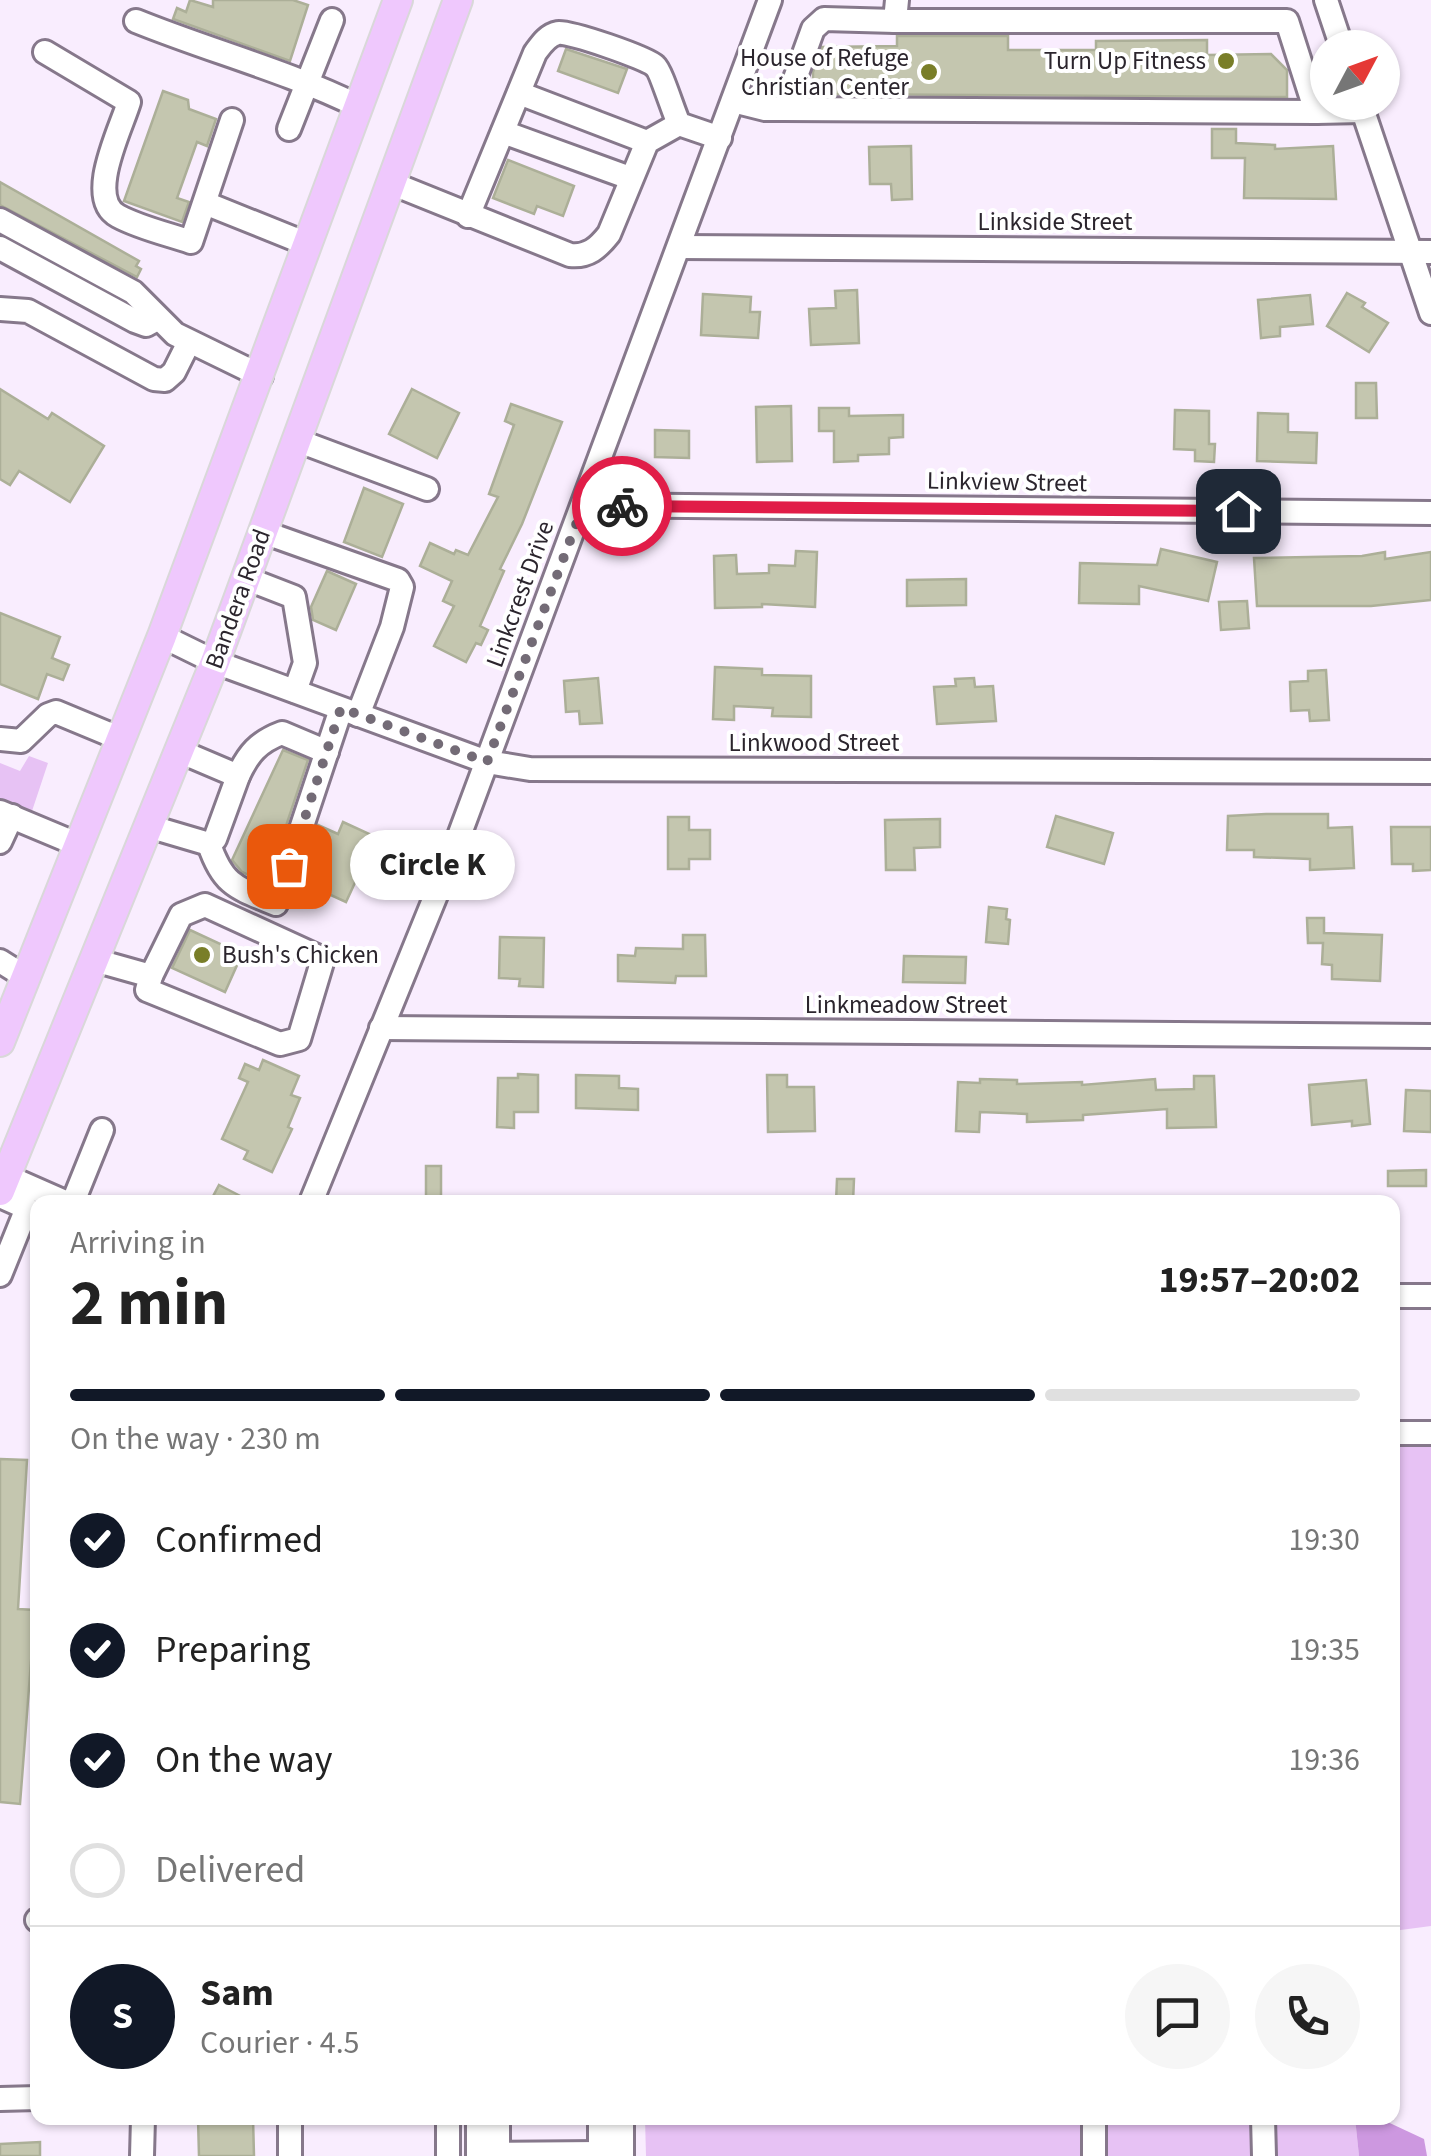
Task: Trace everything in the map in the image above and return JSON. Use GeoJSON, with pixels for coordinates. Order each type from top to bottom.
{"type":"FeatureCollection","features":[{"type":"Feature","properties":{"kind":"main road"},"geometry":{"type":"LineString","coordinates":[[3,1024],[26,978],[162,636],[398,0]]}},
{"type":"Feature","properties":{"kind":"main road","name":"Bandera Road"},"geometry":{"type":"LineString","coordinates":[[2,1188],[215,662],[458,0]]}},
{"type":"Feature","properties":{"kind":"street","name":"Linkcrest Drive"},"geometry":{"type":"LineString","coordinates":[[314,1195],[487,762],[770,0]]}},
{"type":"Feature","properties":{"kind":"street"},"geometry":{"type":"LineString","coordinates":[[1326,0],[1336,30]]}},
{"type":"Feature","properties":{"kind":"street"},"geometry":{"type":"LineString","coordinates":[[784,109],[814,29],[824,19],[896,10],[1204,11],[1287,21],[1310,93]]}},
{"type":"Feature","properties":{"kind":"street"},"geometry":{"type":"LineString","coordinates":[[289,128],[332,20]]}},
{"type":"Feature","properties":{"kind":"street"},"geometry":{"type":"LineString","coordinates":[[136,22],[308,82],[358,106]]}},
{"type":"Feature","properties":{"kind":"street"},"geometry":{"type":"LineString","coordinates":[[468,216],[535,54],[545,39],[557,33],[573,33],[654,64],[679,124],[720,138]]}},
{"type":"Feature","properties":{"kind":"street"},"geometry":{"type":"LineString","coordinates":[[45,52],[130,102],[102,188],[105,205],[116,215],[192,242],[232,120]]}},
{"type":"Feature","properties":{"kind":"street"},"geometry":{"type":"LineString","coordinates":[[519,93],[647,142]]}},
{"type":"Feature","properties":{"kind":"street"},"geometry":{"type":"LineString","coordinates":[[733,101],[765,109],[1310,112]]}},
{"type":"Feature","properties":{"kind":"street"},"geometry":{"type":"LineString","coordinates":[[1367,120],[1421,252],[1431,312]]}},
{"type":"Feature","properties":{"kind":"street"},"geometry":{"type":"LineString","coordinates":[[391,182],[468,216],[582,256],[609,234],[647,142],[679,124]]}},
{"type":"Feature","properties":{"kind":"street"},"geometry":{"type":"LineString","coordinates":[[503,132],[630,178]]}},
{"type":"Feature","properties":{"kind":"street"},"geometry":{"type":"LineString","coordinates":[[205,202],[306,244]]}},
{"type":"Feature","properties":{"kind":"street"},"geometry":{"type":"LineString","coordinates":[[0,220],[133,292],[158,319],[189,342],[260,376]]}},
{"type":"Feature","properties":{"kind":"street","name":"Linkside Street"},"geometry":{"type":"LineString","coordinates":[[679,247],[1421,252]]}},
{"type":"Feature","properties":{"kind":"street"},"geometry":{"type":"LineString","coordinates":[[0,248],[135,321],[146,325],[158,319]]}},
{"type":"Feature","properties":{"kind":"street"},"geometry":{"type":"LineString","coordinates":[[0,310],[28,311],[154,379],[165,380],[174,372],[189,342]]}},
{"type":"Feature","properties":{"kind":"street"},"geometry":{"type":"LineString","coordinates":[[296,440],[427,489]]}},
{"type":"Feature","properties":{"kind":"street","name":"Linkview Street"},"geometry":{"type":"LineString","coordinates":[[583,506],[1431,513]]}},
{"type":"Feature","properties":{"kind":"street"},"geometry":{"type":"LineString","coordinates":[[209,844],[218,870],[233,886],[276,904],[326,752],[392,627],[402,587],[398,580],[263,532]]}},
{"type":"Feature","properties":{"kind":"street"},"geometry":{"type":"LineString","coordinates":[[246,578],[294,597],[305,663],[295,692]]}},
{"type":"Feature","properties":{"kind":"street","name":"Linkwood Street"},"geometry":{"type":"LineString","coordinates":[[162,636],[215,662],[487,762],[530,770],[1431,772]]}},
{"type":"Feature","properties":{"kind":"street"},"geometry":{"type":"LineString","coordinates":[[0,739],[20,740],[56,712],[122,739]]}},
{"type":"Feature","properties":{"kind":"street"},"geometry":{"type":"LineString","coordinates":[[209,844],[215,839],[247,755],[265,740],[282,734],[326,752]]}},
{"type":"Feature","properties":{"kind":"street"},"geometry":{"type":"LineString","coordinates":[[178,750],[238,776]]}},
{"type":"Feature","properties":{"kind":"street"},"geometry":{"type":"LineString","coordinates":[[0,842],[6,814],[79,845]]}},
{"type":"Feature","properties":{"kind":"street"},"geometry":{"type":"LineString","coordinates":[[148,826],[209,844]]}},
{"type":"Feature","properties":{"kind":"street"},"geometry":{"type":"LineString","coordinates":[[205,905],[323,959],[299,1039],[280,1044],[147,990],[151,976],[182,916],[205,905]]}},
{"type":"Feature","properties":{"kind":"street"},"geometry":{"type":"LineString","coordinates":[[0,960],[26,978]]}},
{"type":"Feature","properties":{"kind":"street"},"geometry":{"type":"LineString","coordinates":[[94,960],[151,976]]}},
{"type":"Feature","properties":{"kind":"street","name":"Linkmeadow Street"},"geometry":{"type":"LineString","coordinates":[[381,1028],[1431,1036]]}},
{"type":"Feature","properties":{"kind":"street"},"geometry":{"type":"LineString","coordinates":[[75,1195],[102,1130]]}},
{"type":"Feature","properties":{"kind":"street"},"geometry":{"type":"LineString","coordinates":[[2,1188],[30,1198]]}},
{"type":"Feature","properties":{"kind":"street"},"geometry":{"type":"LineString","coordinates":[[0,1275],[30,1200]]}},
{"type":"Feature","properties":{"kind":"street"},"geometry":{"type":"LineString","coordinates":[[1400,1296],[1431,1296]]}},
{"type":"Feature","properties":{"kind":"street"},"geometry":{"type":"LineString","coordinates":[[1400,1433],[1431,1433]]}},
{"type":"Feature","properties":{"kind":"street"},"geometry":{"type":"LineString","coordinates":[[0,2099],[30,2098]]}},
{"type":"Feature","properties":{"kind":"street"},"geometry":{"type":"LineString","coordinates":[[142,2156],[143,2125]]}},
{"type":"Feature","properties":{"kind":"street"},"geometry":{"type":"LineString","coordinates":[[290,2125],[290,2156]]}},
{"type":"Feature","properties":{"kind":"street"},"geometry":{"type":"LineString","coordinates":[[448,2125],[448,2156]]}},
{"type":"Feature","properties":{"kind":"street"},"geometry":{"type":"LineString","coordinates":[[480,2125],[488,2155]]}},
{"type":"Feature","properties":{"kind":"street"},"geometry":{"type":"LineString","coordinates":[[488,2155],[496,2125]]}},
{"type":"Feature","properties":{"kind":"street"},"geometry":{"type":"LineString","coordinates":[[601,2125],[607,2155]]}},
{"type":"Feature","properties":{"kind":"street"},"geometry":{"type":"LineString","coordinates":[[607,2155],[619,2125]]}},
{"type":"Feature","properties":{"kind":"street"},"geometry":{"type":"LineString","coordinates":[[1094,2125],[1094,2156]]}},
{"type":"Feature","properties":{"kind":"street"},"geometry":{"type":"LineString","coordinates":[[1264,2125],[1264,2156]]}},
{"type":"Feature","properties":{"kind":"street"},"geometry":{"type":"LineString","coordinates":[[488,2155],[607,2155]]}},
{"type":"Feature","properties":{"kind":"shaded area"},"geometry":{"type":"Polygon","coordinates":[[[29,756],[48,763],[32,811],[0,800],[0,763],[20,771],[29,756]]]}},
{"type":"Feature","properties":{"kind":"shaded area"},"geometry":{"type":"Polygon","coordinates":[[[1431,1424],[1431,1926],[1400,1930],[1400,1425],[1431,1424]]]}},
{"type":"Feature","properties":{"kind":"shaded area"},"geometry":{"type":"Polygon","coordinates":[[[645,2125],[1356,2125],[1359,2156],[646,2156],[645,2125]]]}},
{"type":"Feature","properties":{"kind":"shaded area"},"geometry":{"type":"Polygon","coordinates":[[[1356,2125],[1394,2125],[1424,2139],[1427,2156],[1359,2156],[1356,2125]]]}},
{"type":"Feature","properties":{"kind":"building"},"geometry":{"type":"Polygon","coordinates":[[[190,0],[213,7],[213,0],[293,0],[308,5],[290,61],[173,19],[177,8],[186,12],[190,0]]]}},
{"type":"Feature","properties":{"kind":"building"},"geometry":{"type":"Polygon","coordinates":[[[897,36],[1008,36],[1008,50],[1096,50],[1096,41],[1207,40],[1207,55],[1271,54],[1287,70],[1287,97],[813,94],[813,72],[822,47],[897,46],[897,36]]]}},
{"type":"Feature","properties":{"kind":"building"},"geometry":{"type":"Polygon","coordinates":[[[566,49],[627,69],[618,93],[558,71],[566,49]]]}},
{"type":"Feature","properties":{"kind":"building"},"geometry":{"type":"Polygon","coordinates":[[[163,91],[188,100],[189,109],[216,119],[207,146],[197,142],[177,198],[189,202],[182,222],[124,201],[163,91]]]}},
{"type":"Feature","properties":{"kind":"building"},"geometry":{"type":"Polygon","coordinates":[[[1212,129],[1236,129],[1236,143],[1275,145],[1275,149],[1333,146],[1336,199],[1244,198],[1245,158],[1212,158],[1212,129]]]}},
{"type":"Feature","properties":{"kind":"building"},"geometry":{"type":"Polygon","coordinates":[[[911,146],[912,199],[892,200],[891,184],[870,184],[869,147],[911,146]]]}},
{"type":"Feature","properties":{"kind":"building"},"geometry":{"type":"Polygon","coordinates":[[[508,160],[574,186],[563,216],[537,206],[534,214],[493,198],[508,160]]]}},
{"type":"Feature","properties":{"kind":"building"},"geometry":{"type":"Polygon","coordinates":[[[0,182],[139,261],[137,277],[0,205],[0,182]]]}},
{"type":"Feature","properties":{"kind":"building"},"geometry":{"type":"Polygon","coordinates":[[[857,290],[859,343],[811,345],[809,309],[836,308],[835,291],[857,290]]]}},
{"type":"Feature","properties":{"kind":"building"},"geometry":{"type":"Polygon","coordinates":[[[1347,293],[1388,323],[1369,352],[1327,326],[1347,293]]]}},
{"type":"Feature","properties":{"kind":"building"},"geometry":{"type":"Polygon","coordinates":[[[703,294],[751,297],[750,312],[760,312],[758,338],[701,335],[703,294]]]}},
{"type":"Feature","properties":{"kind":"building"},"geometry":{"type":"Polygon","coordinates":[[[1310,295],[1313,324],[1280,327],[1280,336],[1261,338],[1258,300],[1310,295]]]}},
{"type":"Feature","properties":{"kind":"building"},"geometry":{"type":"Polygon","coordinates":[[[1356,383],[1376,383],[1377,418],[1356,418],[1356,383]]]}},
{"type":"Feature","properties":{"kind":"building"},"geometry":{"type":"Polygon","coordinates":[[[0,389],[48,419],[52,413],[104,446],[70,502],[19,471],[10,485],[0,479],[0,389]]]}},
{"type":"Feature","properties":{"kind":"building"},"geometry":{"type":"Polygon","coordinates":[[[412,389],[459,413],[437,458],[389,434],[412,389]]]}},
{"type":"Feature","properties":{"kind":"building"},"geometry":{"type":"Polygon","coordinates":[[[511,404],[562,422],[500,569],[504,571],[480,626],[488,630],[466,662],[434,646],[454,606],[443,601],[452,581],[420,566],[430,543],[454,554],[456,550],[468,555],[498,497],[489,494],[514,425],[505,421],[511,404]]]}},
{"type":"Feature","properties":{"kind":"building"},"geometry":{"type":"Polygon","coordinates":[[[791,406],[792,461],[757,462],[756,407],[791,406]]]}},
{"type":"Feature","properties":{"kind":"building"},"geometry":{"type":"Polygon","coordinates":[[[819,408],[849,408],[849,416],[903,415],[903,437],[889,438],[889,454],[858,455],[858,461],[834,462],[834,431],[819,431],[819,408]]]}},
{"type":"Feature","properties":{"kind":"building"},"geometry":{"type":"Polygon","coordinates":[[[1175,410],[1209,411],[1209,444],[1215,444],[1214,462],[1195,461],[1195,450],[1174,449],[1175,410]]]}},
{"type":"Feature","properties":{"kind":"building"},"geometry":{"type":"Polygon","coordinates":[[[1258,413],[1288,414],[1288,432],[1317,433],[1316,463],[1257,461],[1258,413]]]}},
{"type":"Feature","properties":{"kind":"building"},"geometry":{"type":"Polygon","coordinates":[[[655,430],[689,431],[689,458],[655,457],[655,430]]]}},
{"type":"Feature","properties":{"kind":"building"},"geometry":{"type":"Polygon","coordinates":[[[364,488],[403,504],[382,557],[344,542],[364,488]]]}},
{"type":"Feature","properties":{"kind":"building"},"geometry":{"type":"Polygon","coordinates":[[[1161,549],[1217,562],[1208,601],[1139,586],[1139,604],[1079,603],[1080,563],[1157,565],[1161,549]]]}},
{"type":"Feature","properties":{"kind":"building"},"geometry":{"type":"Polygon","coordinates":[[[796,551],[817,552],[815,607],[762,604],[715,608],[714,556],[736,555],[737,574],[769,573],[769,565],[795,566],[796,551]]]}},
{"type":"Feature","properties":{"kind":"building"},"geometry":{"type":"Polygon","coordinates":[[[1385,552],[1385,559],[1431,552],[1431,600],[1371,606],[1257,606],[1254,558],[1385,552]]]}},
{"type":"Feature","properties":{"kind":"building"},"geometry":{"type":"Polygon","coordinates":[[[327,571],[356,584],[336,630],[313,620],[311,607],[327,571]]]}},
{"type":"Feature","properties":{"kind":"building"},"geometry":{"type":"Polygon","coordinates":[[[966,579],[966,605],[907,606],[907,580],[966,579]]]}},
{"type":"Feature","properties":{"kind":"building"},"geometry":{"type":"Polygon","coordinates":[[[1247,601],[1249,628],[1221,630],[1219,602],[1247,601]]]}},
{"type":"Feature","properties":{"kind":"building"},"geometry":{"type":"Polygon","coordinates":[[[0,613],[60,637],[52,658],[69,665],[63,680],[47,674],[38,699],[0,684],[0,613]]]}},
{"type":"Feature","properties":{"kind":"building"},"geometry":{"type":"Polygon","coordinates":[[[715,667],[762,669],[762,675],[811,676],[811,717],[772,716],[773,708],[734,706],[734,720],[713,719],[715,667]]]}},
{"type":"Feature","properties":{"kind":"building"},"geometry":{"type":"Polygon","coordinates":[[[1326,670],[1329,720],[1310,721],[1309,710],[1291,711],[1290,682],[1308,681],[1308,671],[1326,670]]]}},
{"type":"Feature","properties":{"kind":"building"},"geometry":{"type":"Polygon","coordinates":[[[598,678],[602,723],[580,724],[579,711],[566,712],[564,681],[598,678]]]}},
{"type":"Feature","properties":{"kind":"building"},"geometry":{"type":"Polygon","coordinates":[[[974,678],[975,687],[993,686],[996,721],[937,724],[934,687],[956,686],[955,679],[974,678]]]}},
{"type":"Feature","properties":{"kind":"building"},"geometry":{"type":"Polygon","coordinates":[[[283,750],[308,760],[263,882],[242,872],[232,860],[283,750]]]}},
{"type":"Feature","properties":{"kind":"building"},"geometry":{"type":"Polygon","coordinates":[[[1328,814],[1328,828],[1352,827],[1354,868],[1310,870],[1310,859],[1254,857],[1254,850],[1227,850],[1228,816],[1328,814]]]}},
{"type":"Feature","properties":{"kind":"building"},"geometry":{"type":"Polygon","coordinates":[[[1056,816],[1113,833],[1104,864],[1047,847],[1056,816]]]}},
{"type":"Feature","properties":{"kind":"building"},"geometry":{"type":"Polygon","coordinates":[[[668,817],[689,817],[689,830],[710,830],[710,859],[689,859],[689,869],[668,869],[668,817]]]}},
{"type":"Feature","properties":{"kind":"building"},"geometry":{"type":"Polygon","coordinates":[[[940,819],[940,847],[914,848],[915,870],[886,870],[885,820],[940,819]]]}},
{"type":"Feature","properties":{"kind":"building"},"geometry":{"type":"Polygon","coordinates":[[[343,822],[376,837],[346,902],[313,887],[328,856],[310,848],[318,825],[338,834],[343,822]]]}},
{"type":"Feature","properties":{"kind":"building"},"geometry":{"type":"Polygon","coordinates":[[[1391,827],[1431,827],[1431,870],[1413,871],[1413,864],[1392,864],[1391,827]]]}},
{"type":"Feature","properties":{"kind":"building"},"geometry":{"type":"Polygon","coordinates":[[[989,907],[1007,909],[1008,944],[986,942],[989,907]]]}},
{"type":"Feature","properties":{"kind":"building"},"geometry":{"type":"Polygon","coordinates":[[[1307,918],[1324,918],[1324,933],[1382,935],[1380,981],[1332,979],[1332,965],[1322,964],[1323,943],[1308,943],[1307,918]]]}},
{"type":"Feature","properties":{"kind":"building"},"geometry":{"type":"Polygon","coordinates":[[[190,930],[242,954],[225,992],[172,968],[190,930]]]}},
{"type":"Feature","properties":{"kind":"building"},"geometry":{"type":"Polygon","coordinates":[[[683,935],[705,935],[706,976],[676,976],[675,983],[618,981],[618,955],[635,956],[636,948],[683,949],[683,935]]]}},
{"type":"Feature","properties":{"kind":"building"},"geometry":{"type":"Polygon","coordinates":[[[500,937],[544,938],[543,987],[519,986],[520,979],[499,978],[500,937]]]}},
{"type":"Feature","properties":{"kind":"building"},"geometry":{"type":"Polygon","coordinates":[[[904,956],[966,957],[965,983],[903,982],[904,956]]]}},
{"type":"Feature","properties":{"kind":"building"},"geometry":{"type":"Polygon","coordinates":[[[263,1060],[299,1076],[291,1095],[300,1098],[288,1127],[292,1129],[272,1172],[244,1159],[248,1151],[222,1139],[248,1082],[239,1078],[245,1064],[259,1070],[263,1060]]]}},
{"type":"Feature","properties":{"kind":"building"},"geometry":{"type":"Polygon","coordinates":[[[518,1074],[538,1075],[538,1112],[514,1112],[514,1128],[497,1127],[498,1078],[518,1078],[518,1074]]]}},
{"type":"Feature","properties":{"kind":"building"},"geometry":{"type":"Polygon","coordinates":[[[576,1075],[619,1076],[619,1088],[638,1089],[638,1110],[576,1108],[576,1075]]]}},
{"type":"Feature","properties":{"kind":"building"},"geometry":{"type":"Polygon","coordinates":[[[767,1075],[787,1075],[787,1087],[814,1087],[815,1131],[768,1132],[767,1075]]]}},
{"type":"Feature","properties":{"kind":"building"},"geometry":{"type":"Polygon","coordinates":[[[1194,1076],[1214,1076],[1216,1127],[1167,1128],[1167,1109],[1083,1115],[1083,1120],[1027,1122],[1027,1114],[980,1112],[979,1132],[956,1131],[958,1082],[980,1083],[980,1079],[1082,1085],[1155,1079],[1156,1090],[1194,1089],[1194,1076]]]}},
{"type":"Feature","properties":{"kind":"building"},"geometry":{"type":"Polygon","coordinates":[[[1366,1080],[1370,1124],[1352,1126],[1352,1121],[1312,1125],[1309,1085],[1366,1080]]]}},
{"type":"Feature","properties":{"kind":"building"},"geometry":{"type":"Polygon","coordinates":[[[1406,1090],[1431,1091],[1431,1132],[1404,1131],[1406,1090]]]}},
{"type":"Feature","properties":{"kind":"building"},"geometry":{"type":"Polygon","coordinates":[[[426,1166],[441,1166],[441,1195],[426,1195],[426,1166]]]}},
{"type":"Feature","properties":{"kind":"building"},"geometry":{"type":"Polygon","coordinates":[[[1426,1170],[1426,1186],[1388,1186],[1388,1171],[1426,1170]]]}},
{"type":"Feature","properties":{"kind":"building"},"geometry":{"type":"Polygon","coordinates":[[[837,1179],[854,1179],[853,1195],[836,1195],[837,1179]]]}},
{"type":"Feature","properties":{"kind":"building"},"geometry":{"type":"Polygon","coordinates":[[[219,1185],[238,1195],[214,1195],[219,1185]]]}},
{"type":"Feature","properties":{"kind":"building"},"geometry":{"type":"Polygon","coordinates":[[[0,1459],[27,1460],[18,1609],[30,1610],[30,1675],[20,1804],[0,1802],[0,1459]]]}},
{"type":"Feature","properties":{"kind":"building"},"geometry":{"type":"Polygon","coordinates":[[[198,2125],[253,2125],[254,2156],[199,2156],[198,2125]]]}},
{"type":"Feature","properties":{"kind":"building"},"geometry":{"type":"Polygon","coordinates":[[[40,2142],[40,2156],[0,2156],[0,2144],[40,2142]]]}},
{"type":"Feature","properties":{"kind":"way so far"},"geometry":{"type":"LineString","coordinates":[[289,866],[341,708],[487,762],[583,506],[622,506]]}},
{"type":"Feature","properties":{"kind":"place","name":"Turn Up Fitness"},"geometry":{"type":"Point","coordinates":[1226,61]}},
{"type":"Feature","properties":{"kind":"place","name":"House of Refuge Christian Center"},"geometry":{"type":"Point","coordinates":[929,72]}},
{"type":"Feature","properties":{"kind":"place","name":"Circle K"},"geometry":{"type":"Point","coordinates":[289,866]}},
{"type":"Feature","properties":{"kind":"place","name":"Bush's Chicken"},"geometry":{"type":"Point","coordinates":[202,955]}},
{"type":"Feature","properties":{"kind":"route"},"geometry":{"type":"LineString","coordinates":[[622,506],[1238,511]]}}]}
